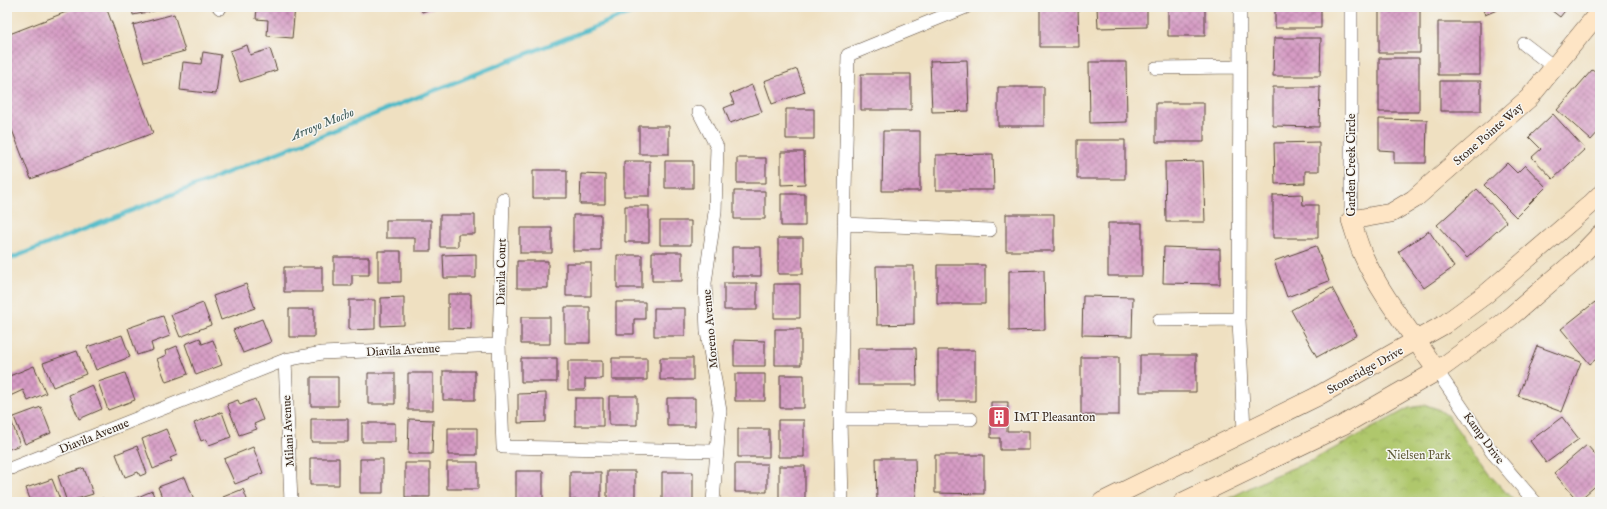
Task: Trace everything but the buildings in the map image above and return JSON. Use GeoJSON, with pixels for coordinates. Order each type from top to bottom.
{"type":"FeatureCollection","features":[{"type":"Feature","properties":{"kind":"main road","name":"Stone Pointe Way"},"geometry":{"type":"LineString","coordinates":[[1351,220],[1392,213],[1414,199],[1529,98],[1600,11]]}},
{"type":"Feature","properties":{"kind":"main road","name":"Stoneridge Drive"},"geometry":{"type":"LineString","coordinates":[[1102,502],[1316,397],[1445,324],[1486,294],[1600,195]]}},
{"type":"Feature","properties":{"kind":"main road","name":"Garden Creek Circle"},"geometry":{"type":"LineString","coordinates":[[1351,220],[1363,255],[1373,275],[1436,371]]}},
{"type":"Feature","properties":{"kind":"main road"},"geometry":{"type":"LineString","coordinates":[[1183,502],[1343,425],[1436,371],[1503,323],[1574,262],[1600,236]]}},
{"type":"Feature","properties":{"kind":"street"},"geometry":{"type":"LineString","coordinates":[[842,502],[840,419],[848,55],[966,7]]}},
{"type":"Feature","properties":{"kind":"street"},"geometry":{"type":"LineString","coordinates":[[1240,7],[1239,319],[1244,432]]}},
{"type":"Feature","properties":{"kind":"street","name":"Garden Creek Circle"},"geometry":{"type":"LineString","coordinates":[[1351,7],[1351,220]]}},
{"type":"Feature","properties":{"kind":"street"},"geometry":{"type":"LineString","coordinates":[[1524,44],[1554,67]]}},
{"type":"Feature","properties":{"kind":"street"},"geometry":{"type":"LineString","coordinates":[[1156,68],[1240,67]]}},
{"type":"Feature","properties":{"kind":"street","name":"Moreno Avenue"},"geometry":{"type":"LineString","coordinates":[[700,112],[717,148],[715,212],[705,283],[707,332],[720,412],[716,451],[714,502]]}},
{"type":"Feature","properties":{"kind":"street","name":"Diavila Court"},"geometry":{"type":"LineString","coordinates":[[499,345],[503,199]]}},
{"type":"Feature","properties":{"kind":"street"},"geometry":{"type":"LineString","coordinates":[[844,224],[990,230]]}},
{"type":"Feature","properties":{"kind":"street"},"geometry":{"type":"LineString","coordinates":[[1159,320],[1239,319]]}},
{"type":"Feature","properties":{"kind":"street"},"geometry":{"type":"LineString","coordinates":[[499,345],[503,447],[716,451]]}},
{"type":"Feature","properties":{"kind":"street","name":"Diavila Avenue"},"geometry":{"type":"LineString","coordinates":[[12,468],[285,360],[322,354],[499,345]]}},
{"type":"Feature","properties":{"kind":"street","name":"Milani Avenue"},"geometry":{"type":"LineString","coordinates":[[285,360],[292,502]]}},
{"type":"Feature","properties":{"kind":"street","name":"Kamp Drive"},"geometry":{"type":"LineString","coordinates":[[1436,371],[1492,452],[1535,502]]}},
{"type":"Feature","properties":{"kind":"street"},"geometry":{"type":"LineString","coordinates":[[840,419],[971,419]]}},
{"type":"Feature","properties":{"kind":"green space","name":"Nielsen Park"},"geometry":{"type":"Polygon","coordinates":[[[1426,405],[1438,409],[1448,416],[1488,473],[1515,502],[1222,502],[1273,476],[1313,460],[1409,408],[1426,405]]]}},
{"type":"Feature","properties":{"kind":"waterway","name":"Arroyo Mocho"},"geometry":{"type":"LineString","coordinates":[[7,260],[645,7]]}},
{"type":"Feature","properties":{"kind":"place","name":"IMT Pleasanton"},"geometry":{"type":"Point","coordinates":[999,417]}}]}
